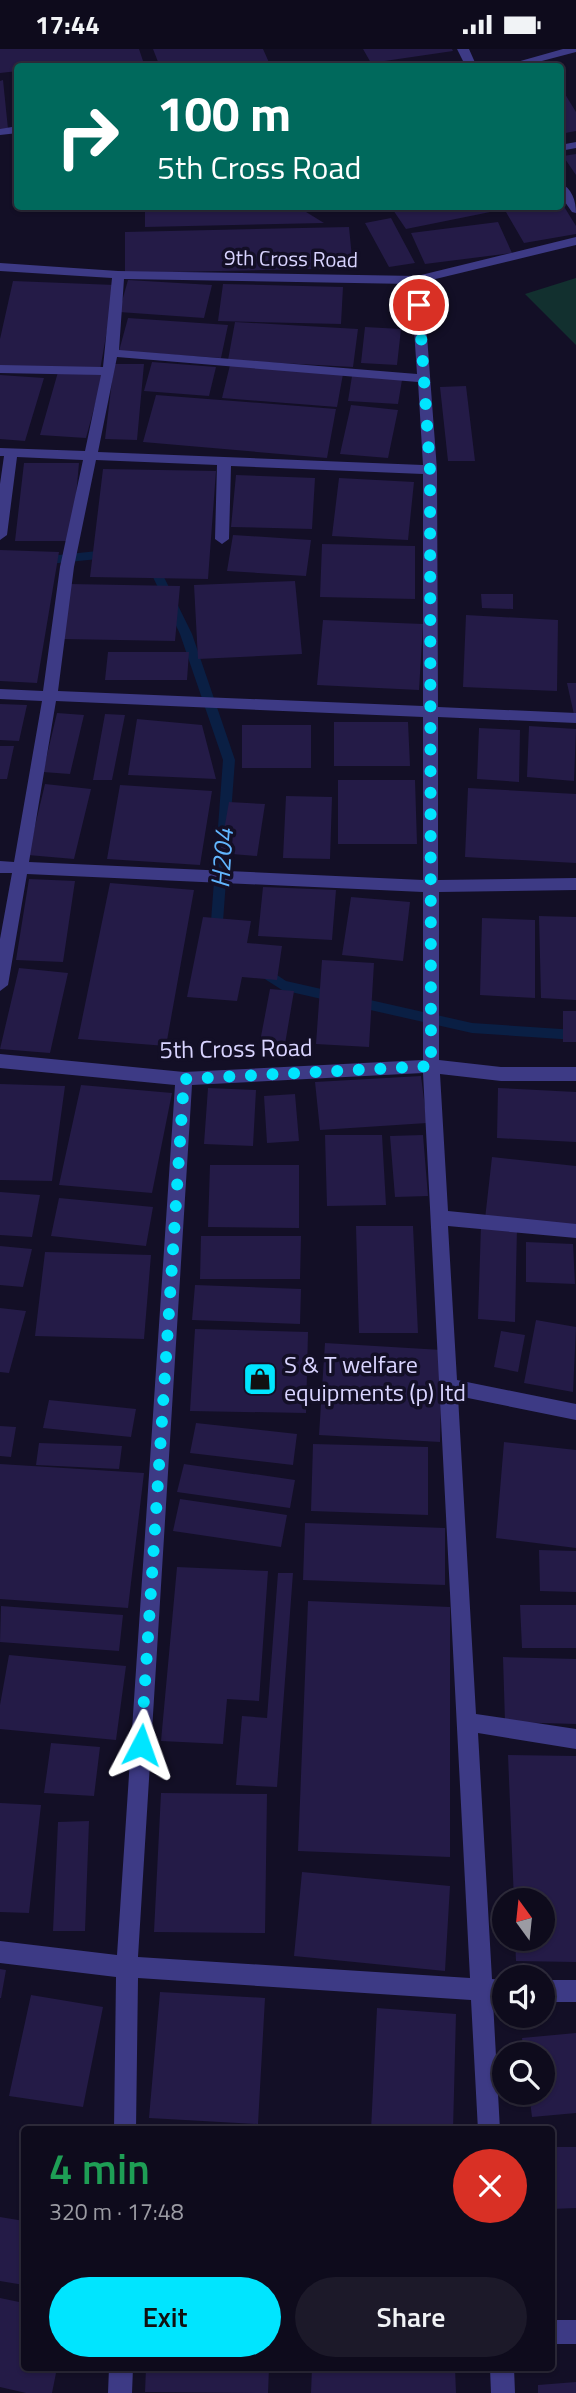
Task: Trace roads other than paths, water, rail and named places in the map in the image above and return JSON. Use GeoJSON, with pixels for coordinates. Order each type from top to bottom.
{"type":"FeatureCollection","features":[{"type":"Feature","properties":{"kind":"street"},"geometry":{"type":"LineString","coordinates":[[520,63],[576,49]]}},
{"type":"Feature","properties":{"kind":"street"},"geometry":{"type":"LineString","coordinates":[[564,192],[576,209]]}},
{"type":"Feature","properties":{"kind":"street","name":"9th Cross Road"},"geometry":{"type":"LineString","coordinates":[[0,267],[118,275],[417,280],[576,241]]}},
{"type":"Feature","properties":{"kind":"street"},"geometry":{"type":"LineString","coordinates":[[0,985],[50,696],[67,567],[112,353],[118,275]]}},
{"type":"Feature","properties":{"kind":"street"},"geometry":{"type":"LineString","coordinates":[[417,280],[430,470],[431,1066],[489,2126]]}},
{"type":"Feature","properties":{"kind":"street"},"geometry":{"type":"LineString","coordinates":[[112,353],[425,379]]}},
{"type":"Feature","properties":{"kind":"street"},"geometry":{"type":"LineString","coordinates":[[0,369],[108,371]]}},
{"type":"Feature","properties":{"kind":"street"},"geometry":{"type":"LineString","coordinates":[[0,535],[5,452],[430,470]]}},
{"type":"Feature","properties":{"kind":"street"},"geometry":{"type":"LineString","coordinates":[[222,539],[224,461]]}},
{"type":"Feature","properties":{"kind":"street"},"geometry":{"type":"LineString","coordinates":[[0,694],[576,718]]}},
{"type":"Feature","properties":{"kind":"street"},"geometry":{"type":"LineString","coordinates":[[0,867],[431,885],[576,884]]}},
{"type":"Feature","properties":{"kind":"street","name":"5th Cross Road"},"geometry":{"type":"LineString","coordinates":[[0,1061],[184,1079],[431,1066],[501,1074],[576,1074]]}},
{"type":"Feature","properties":{"kind":"street"},"geometry":{"type":"LineString","coordinates":[[125,2126],[127,1967],[184,1079]]}},
{"type":"Feature","properties":{"kind":"street"},"geometry":{"type":"LineString","coordinates":[[441,1218],[576,1231]]}},
{"type":"Feature","properties":{"kind":"street"},"geometry":{"type":"LineString","coordinates":[[449,1387],[576,1412]]}},
{"type":"Feature","properties":{"kind":"street"},"geometry":{"type":"LineString","coordinates":[[467,1722],[576,1739]]}},
{"type":"Feature","properties":{"kind":"street"},"geometry":{"type":"LineString","coordinates":[[0,1952],[127,1967],[492,1991]]}},
{"type":"Feature","properties":{"kind":"street"},"geometry":{"type":"LineString","coordinates":[[555,1991],[576,1991]]}},
{"type":"Feature","properties":{"kind":"street"},"geometry":{"type":"LineString","coordinates":[[555,2332],[576,2332]]}},
{"type":"Feature","properties":{"kind":"street"},"geometry":{"type":"LineString","coordinates":[[120,2393],[121,2371]]}},
{"type":"Feature","properties":{"kind":"street"},"geometry":{"type":"LineString","coordinates":[[502,2371],[503,2393]]}},
{"type":"Feature","properties":{"kind":"waterway","name":"H204"},"geometry":{"type":"LineString","coordinates":[[0,565],[98,555],[109,558]]}},
{"type":"Feature","properties":{"kind":"waterway","name":"H204"},"geometry":{"type":"LineString","coordinates":[[145,569],[156,572],[186,634],[229,760],[216,935]]}},
{"type":"Feature","properties":{"kind":"waterway","name":"H204"},"geometry":{"type":"LineString","coordinates":[[262,970],[282,985],[472,1028],[576,1035]]}},
{"type":"Feature","properties":{"kind":"place","name":"S & T welfare equipments (p) ltd"},"geometry":{"type":"Point","coordinates":[260,1379]}}]}
